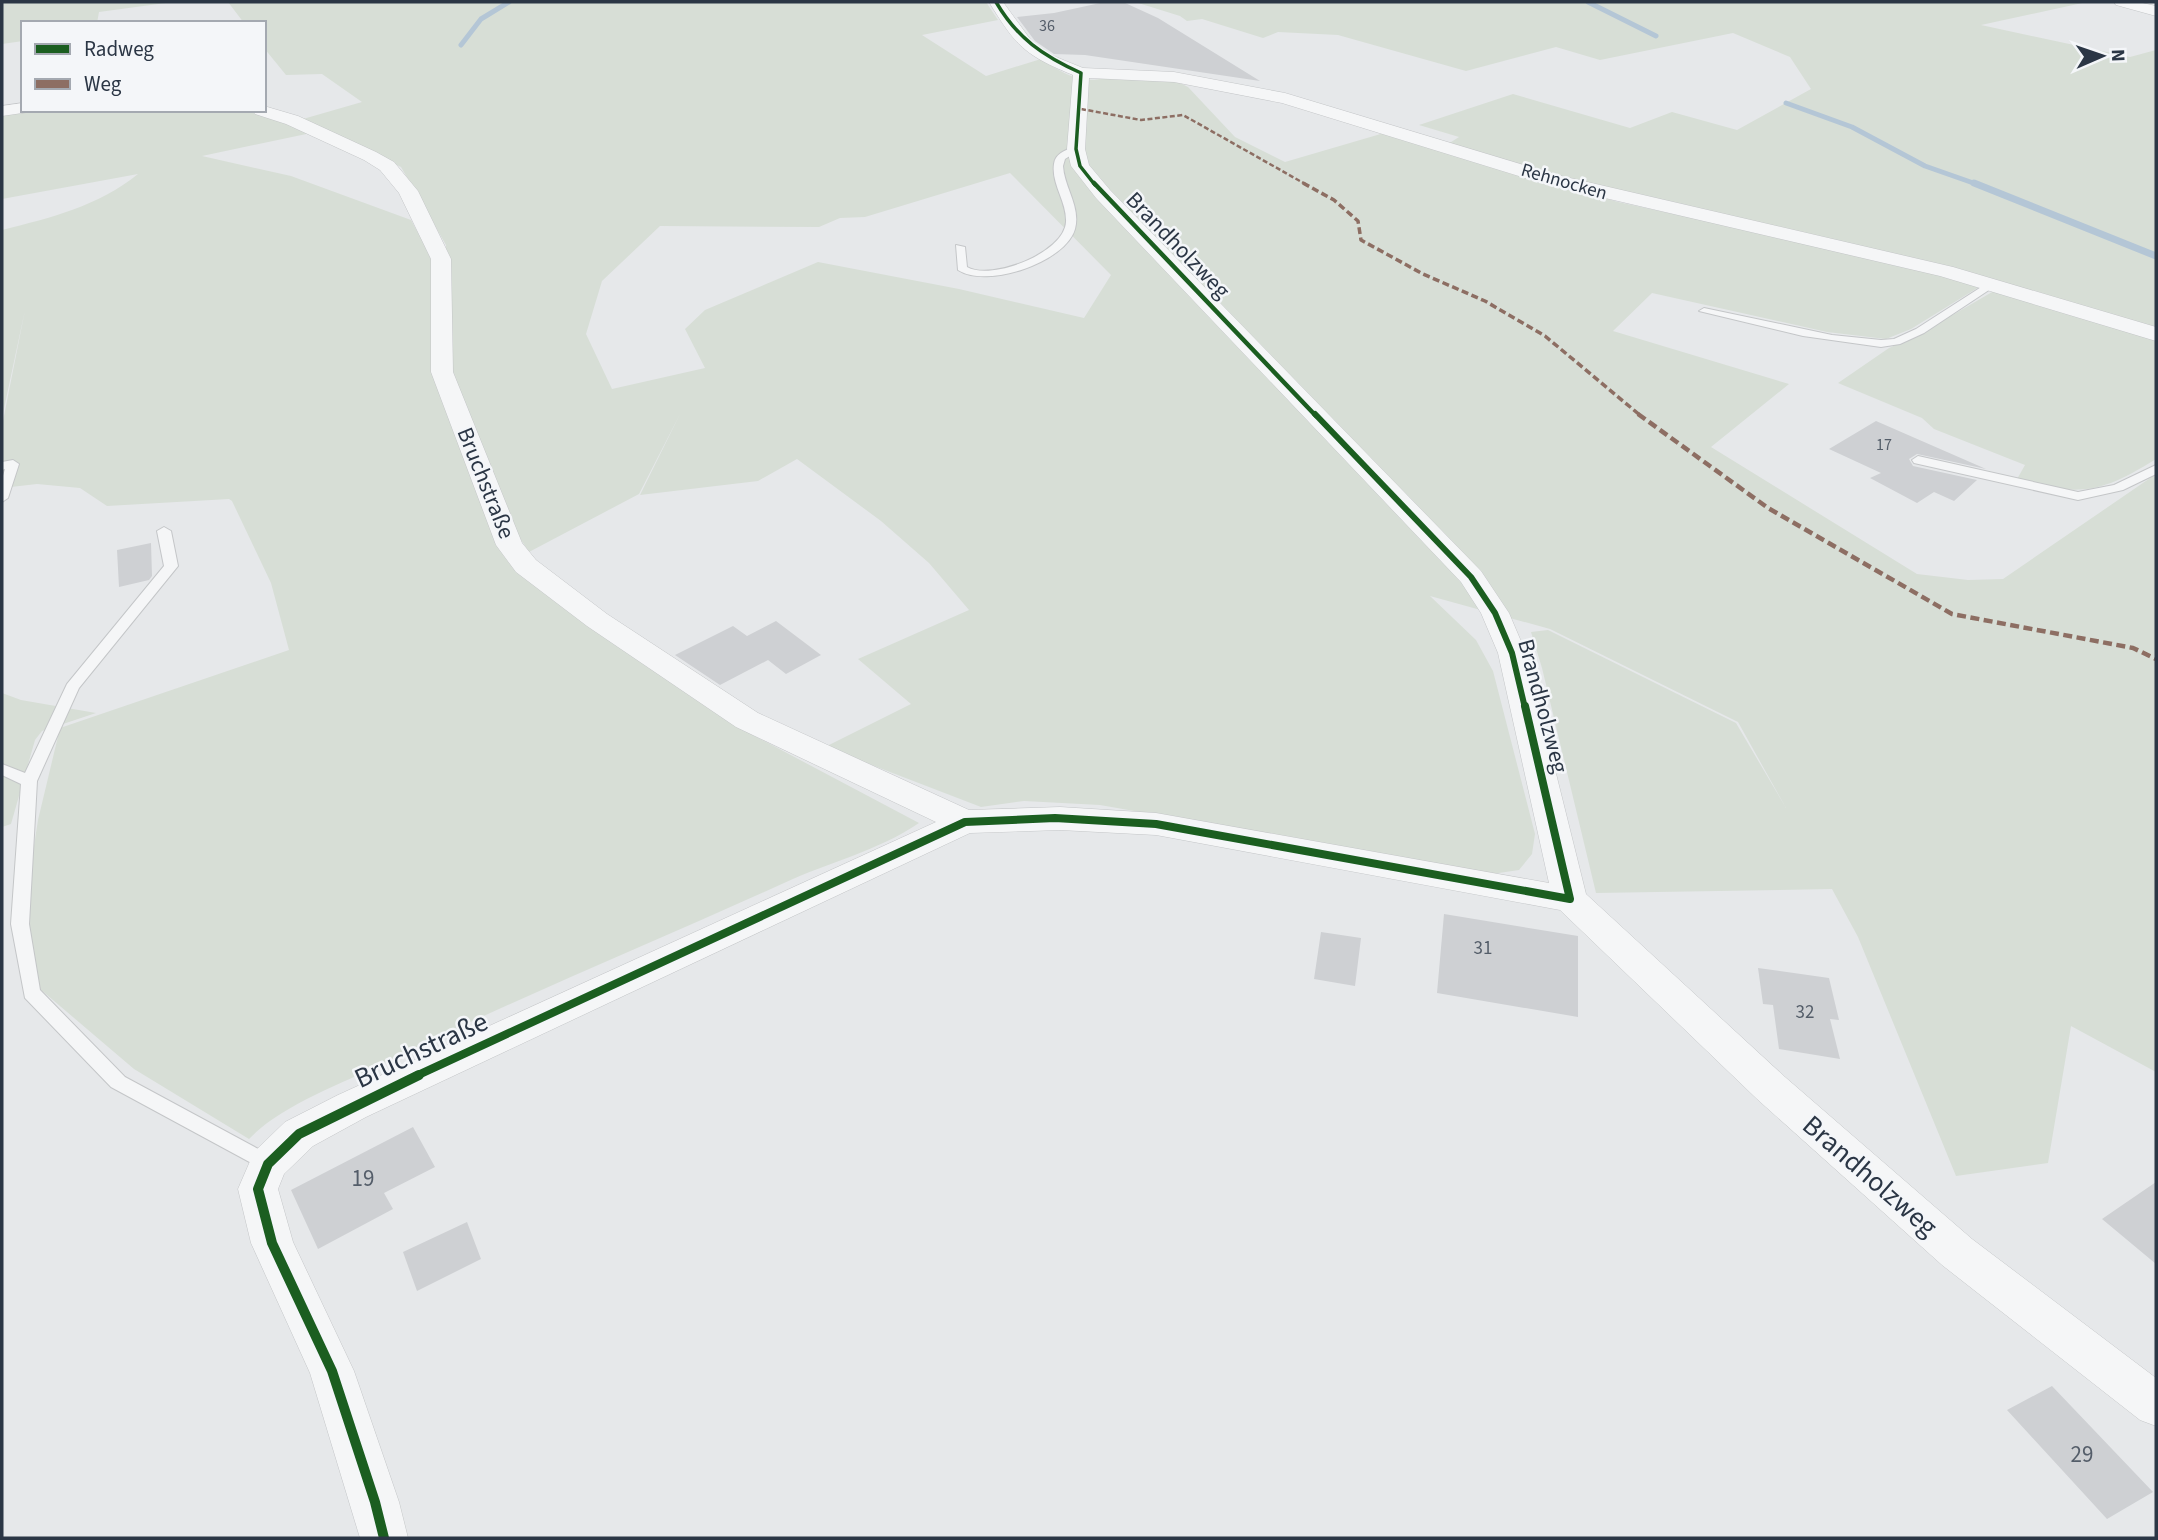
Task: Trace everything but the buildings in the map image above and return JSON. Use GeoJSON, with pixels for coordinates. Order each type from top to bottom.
{"type":"FeatureCollection","features":[{"type":"Feature","properties":{"kind":"street","name":"Rehnocken"},"geometry":{"type":"LineString","coordinates":[[996,2],[1027,46],[1045,58],[1081,74],[1104,72],[1174,77],[1285,98],[1552,180],[1993,284],[2156,334]]}},
{"type":"Feature","properties":{"kind":"street"},"geometry":{"type":"LineString","coordinates":[[2121,2],[2156,11]]}},
{"type":"Feature","properties":{"kind":"street","name":"Brandholzweg"},"geometry":{"type":"LineString","coordinates":[[1081,74],[1076,149],[1080,166],[1102,194],[1471,577],[1495,613],[1516,667],[1570,899],[1771,1088],[1957,1252],[2156,1405]]}},
{"type":"Feature","properties":{"kind":"street"},"geometry":{"type":"LineString","coordinates":[[2,111],[21,108]]}},
{"type":"Feature","properties":{"kind":"street","name":"Bruchstraße"},"geometry":{"type":"LineString","coordinates":[[266,112],[292,120],[370,156],[387,166],[408,191],[441,259],[442,372],[509,545],[526,566],[597,620],[747,720],[965,822]]}},
{"type":"Feature","properties":{"kind":"street"},"geometry":{"type":"LineString","coordinates":[[965,822],[1055,818],[1156,824],[1570,899]]}},
{"type":"Feature","properties":{"kind":"street","name":"Bruchstraße"},"geometry":{"type":"LineString","coordinates":[[268,1164],[299,1134],[352,1106],[965,822]]}},
{"type":"Feature","properties":{"kind":"street"},"geometry":{"type":"LineString","coordinates":[[268,1164],[258,1189],[272,1243],[332,1371],[384,1538]]}},
{"type":"Feature","properties":{"kind":"lane"},"geometry":{"type":"LineString","coordinates":[[960,247],[962,268],[972,274],[1017,268],[1054,250],[1068,237],[1072,228],[1059,162],[1062,156],[1076,149]]}},
{"type":"Feature","properties":{"kind":"lane"},"geometry":{"type":"LineString","coordinates":[[1704,311],[1811,333],[1888,344],[1909,336],[1993,284]]}},
{"type":"Feature","properties":{"kind":"lane"},"geometry":{"type":"LineString","coordinates":[[1918,460],[2078,496],[2099,495],[2120,488],[2156,469]]}},
{"type":"Feature","properties":{"kind":"lane"},"geometry":{"type":"LineString","coordinates":[[2,466],[13,464],[2,498]]}},
{"type":"Feature","properties":{"kind":"lane"},"geometry":{"type":"LineString","coordinates":[[164,531],[171,566],[72,687],[29,781],[20,925],[32,993],[118,1082],[268,1164]]}},
{"type":"Feature","properties":{"kind":"lane"},"geometry":{"type":"LineString","coordinates":[[2,769],[29,781]]}},
{"type":"Feature","properties":{"kind":"shaded area"},"geometry":{"type":"Polygon","coordinates":[[[2,2],[173,2],[99,12],[97,21],[21,21],[21,41],[2,44],[2,2]]]}},
{"type":"Feature","properties":{"kind":"shaded area"},"geometry":{"type":"Polygon","coordinates":[[[228,2],[986,2],[998,20],[922,35],[986,76],[1041,59],[1080,79],[1106,77],[1174,80],[1188,87],[1235,137],[1285,162],[1384,133],[1618,202],[1923,268],[1979,287],[1911,329],[1886,339],[1827,332],[1652,293],[1613,331],[1789,384],[1711,447],[1917,574],[1968,580],[2003,579],[2156,474],[2156,1072],[2071,1026],[2048,1163],[1956,1176],[1858,937],[1832,889],[1596,893],[1531,632],[1548,630],[1736,723],[1786,808],[1738,722],[1550,629],[1430,596],[1476,640],[1493,671],[1535,834],[1532,854],[1519,870],[1492,874],[1100,805],[1024,801],[981,807],[825,747],[911,704],[858,659],[969,610],[929,563],[881,521],[797,459],[758,481],[640,495],[680,414],[639,494],[529,552],[504,514],[445,359],[446,245],[401,167],[303,119],[362,102],[322,74],[286,75],[266,50],[266,21],[242,21],[228,2]],[[1010,173],[865,217],[840,218],[819,227],[660,226],[602,281],[586,334],[612,389],[705,368],[685,329],[705,310],[818,262],[959,289],[1084,318],[1111,275],[1010,173]]]}},
{"type":"Feature","properties":{"kind":"shaded area"},"geometry":{"type":"Polygon","coordinates":[[[1135,2],[2087,2],[1981,25],[2130,57],[2156,50],[2156,328],[1559,178],[1448,144],[1459,137],[1419,125],[1513,94],[1630,128],[1672,112],[1737,130],[1811,89],[1790,57],[1733,33],[1600,60],[1556,47],[1466,71],[1338,35],[1278,32],[1263,38],[1202,19],[1187,21],[1180,16],[1135,2]]]}},
{"type":"Feature","properties":{"kind":"shaded area"},"geometry":{"type":"Polygon","coordinates":[[[26,112],[255,112],[297,125],[311,133],[202,156],[291,176],[411,220],[431,257],[433,375],[501,552],[734,725],[919,823],[887,841],[532,994],[330,1088],[277,1116],[249,1139],[134,1069],[40,989],[22,923],[38,820],[60,728],[289,650],[271,583],[229,499],[107,506],[80,488],[37,484],[2,488],[2,426],[25,310],[2,418],[2,230],[90,203],[138,174],[2,199],[2,115],[26,112]]]}},
{"type":"Feature","properties":{"kind":"shaded area"},"geometry":{"type":"Polygon","coordinates":[[[1999,288],[2156,337],[2156,459],[2119,480],[2089,489],[2057,489],[2016,481],[2025,465],[1934,429],[1922,418],[1838,383],[1889,348],[1920,334],[1999,288]]]}},
{"type":"Feature","properties":{"kind":"shaded area"},"geometry":{"type":"Polygon","coordinates":[[[2,693],[21,700],[96,713],[42,731],[35,740],[11,824],[2,827],[2,693]]]}},
{"type":"Feature","properties":{"kind":"waterway"},"geometry":{"type":"LineString","coordinates":[[461,45],[481,19],[509,2]]}},
{"type":"Feature","properties":{"kind":"waterway"},"geometry":{"type":"LineString","coordinates":[[1588,2],[1656,36]]}},
{"type":"Feature","properties":{"kind":"waterway"},"geometry":{"type":"LineString","coordinates":[[1786,103],[1852,127],[1925,166],[1979,185]]}},
{"type":"Feature","properties":{"kind":"waterway"},"geometry":{"type":"LineString","coordinates":[[1974,183],[1979,185]]}},
{"type":"Feature","properties":{"kind":"waterway"},"geometry":{"type":"LineString","coordinates":[[1979,185],[2156,256]]}},
{"type":"Feature","properties":{"kind":"marked path"},"geometry":{"type":"LineString","coordinates":[[1081,109],[1141,120],[1183,115],[1334,200],[1358,221],[1361,240],[1423,274],[1485,301],[1545,336],[1632,410],[1768,508],[1952,614],[2133,648],[2156,659]]}},
{"type":"Feature","properties":{"kind":"cycle path"},"geometry":{"type":"LineString","coordinates":[[384,1538],[375,1502],[332,1371],[272,1243],[258,1189],[268,1164],[299,1134],[352,1106],[965,822],[1055,818],[1156,824],[1570,899],[1512,653],[1495,613],[1471,577],[1103,194],[1080,166],[1076,149],[1081,73],[1031,46],[1013,28],[996,2]]}}]}
